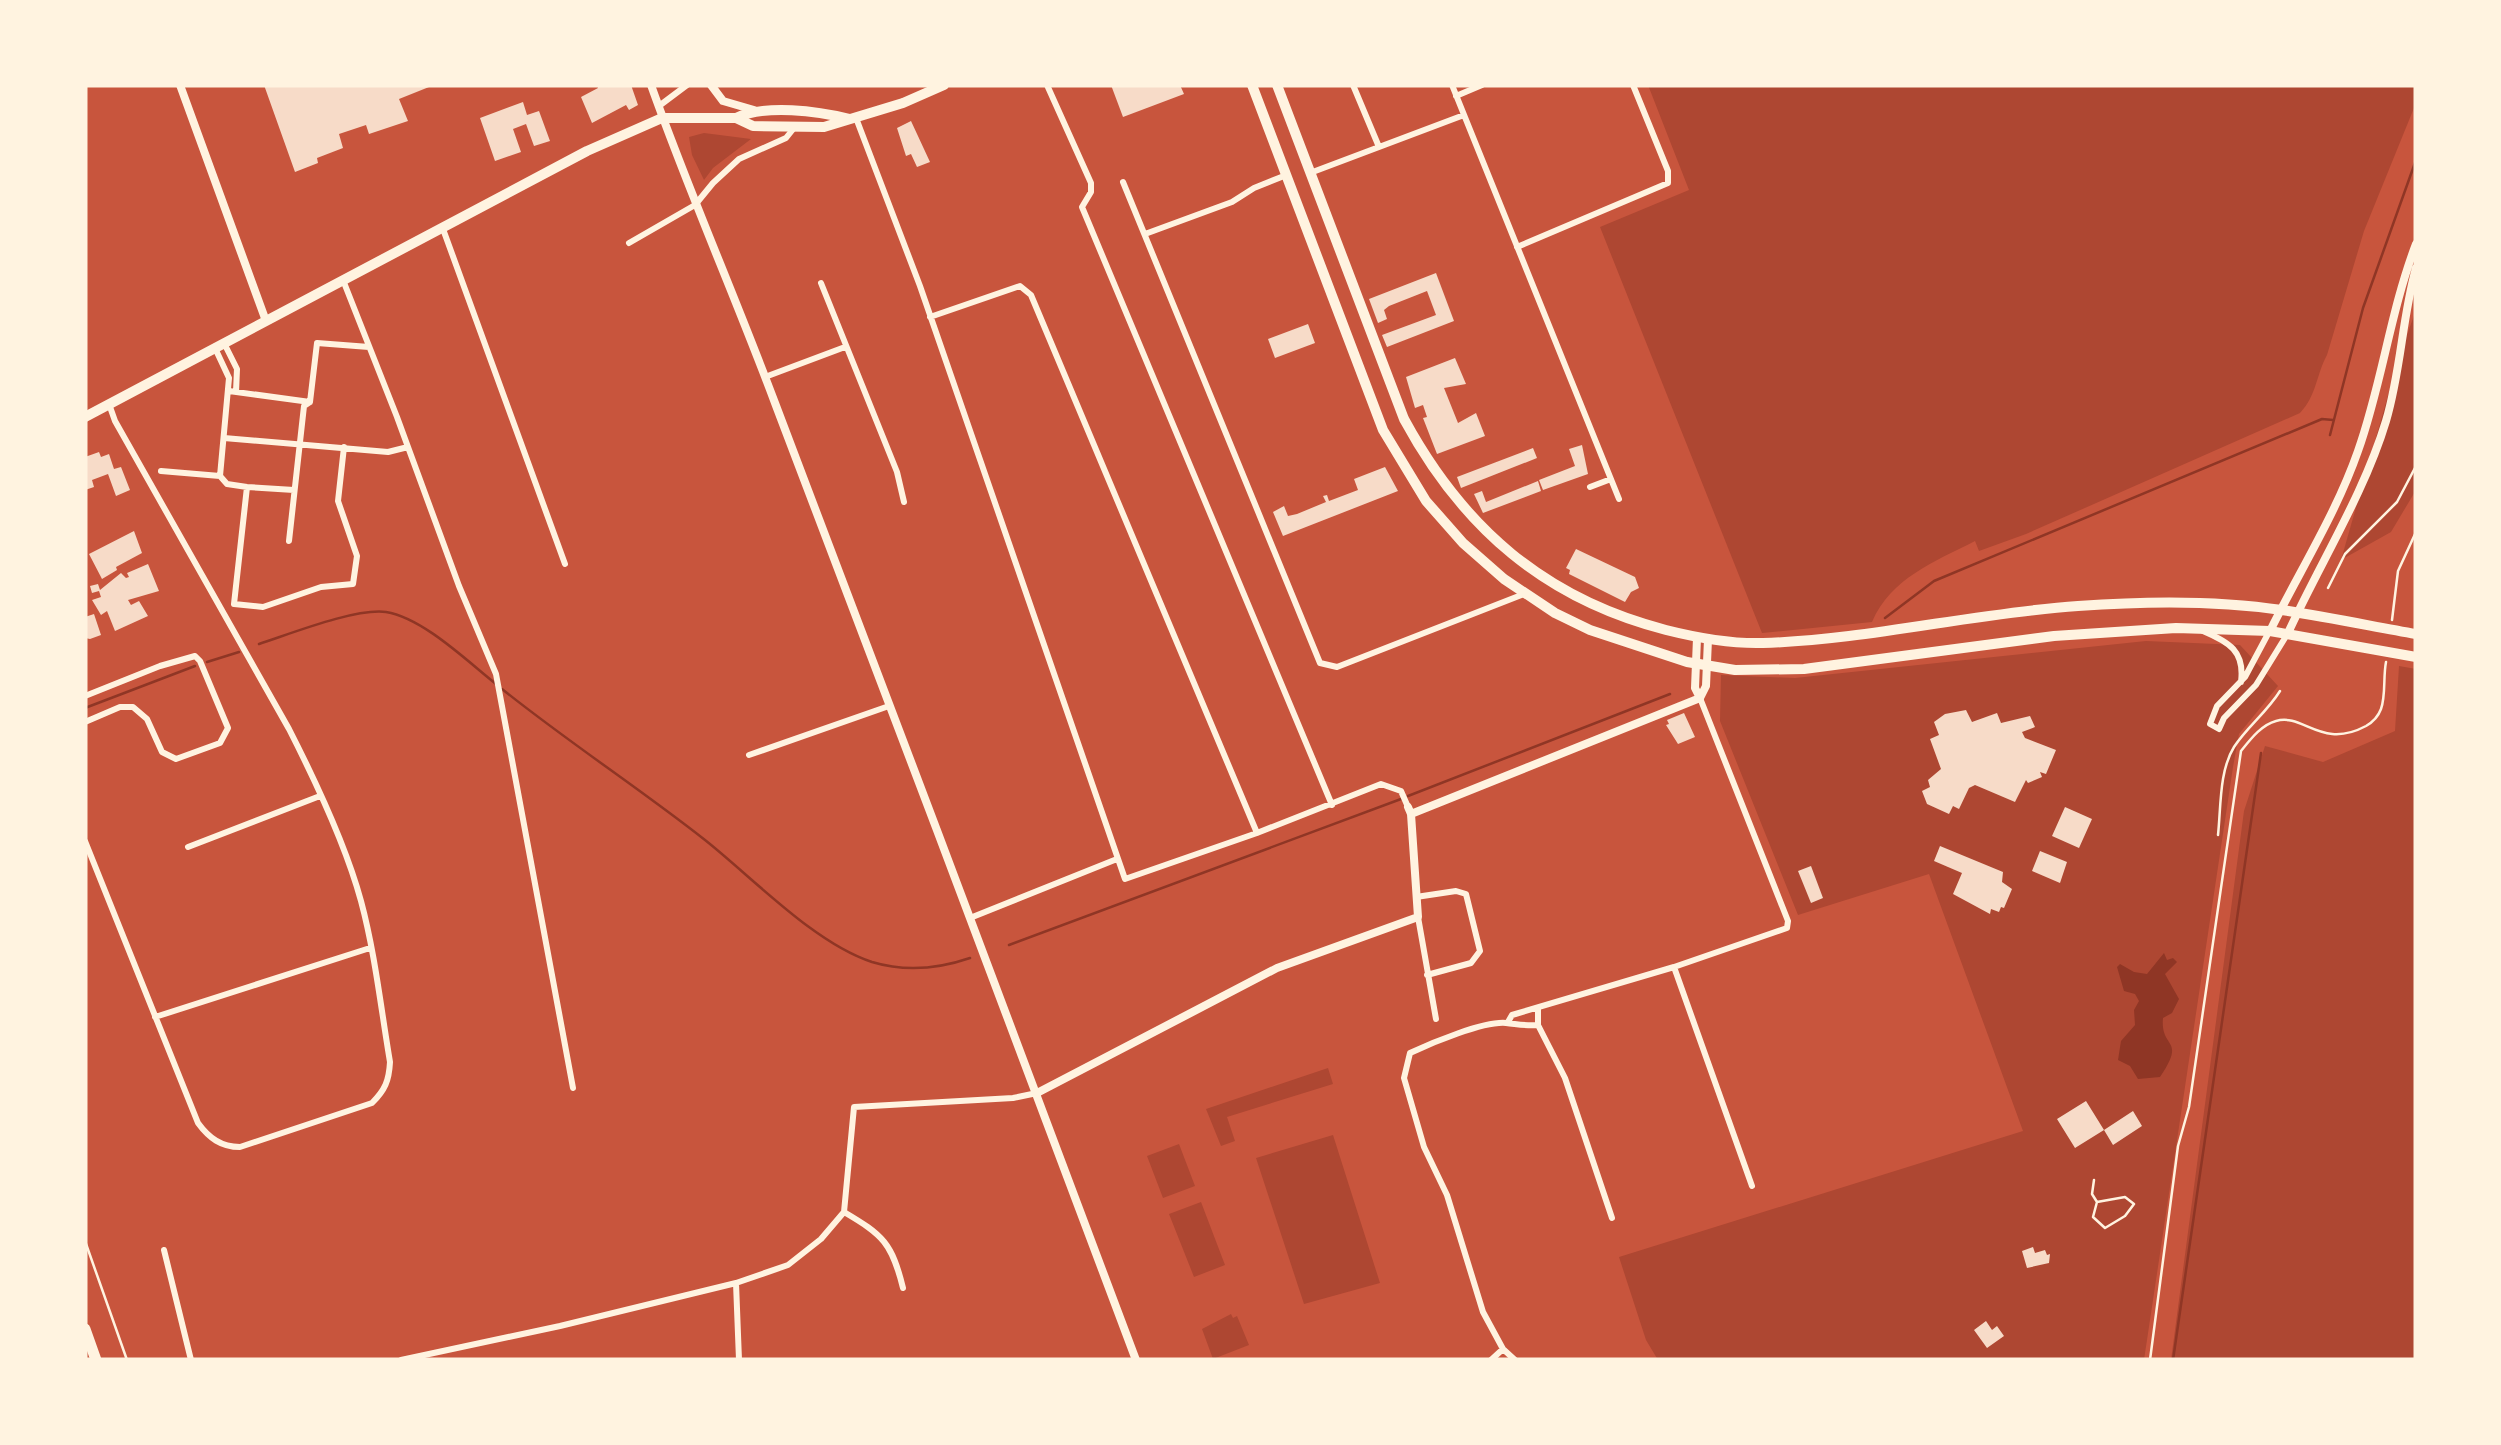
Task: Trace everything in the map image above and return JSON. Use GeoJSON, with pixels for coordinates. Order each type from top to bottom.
{"type":"FeatureCollection","features":[{"type":"Feature","properties":{"kind":"highway"},"geometry":{"type":"LineString","coordinates":[[85,1329],[96,1360]]}},
{"type":"Feature","properties":{"kind":"main road"},"geometry":{"type":"LineString","coordinates":[[736,118],[753,126],[824,127],[944,85]]}},
{"type":"Feature","properties":{"kind":"main road"},"geometry":{"type":"LineString","coordinates":[[1252,85],[1383,430],[1398,458],[1426,501],[1463,543],[1524,594],[1590,630],[1701,664],[1735,670],[1804,668],[2078,634],[2198,628],[2270,630],[2416,657]]}},
{"type":"Feature","properties":{"kind":"main road"},"geometry":{"type":"LineString","coordinates":[[1277,85],[1404,419],[1429,464],[1453,497],[1498,543],[1562,589],[1622,618],[1702,638],[1759,644],[2062,607],[2132,603],[2280,610],[2416,634]]}},
{"type":"Feature","properties":{"kind":"main road"},"geometry":{"type":"LineString","coordinates":[[85,415],[588,151],[662,118],[736,118],[754,110],[823,112],[854,119]]}},
{"type":"Feature","properties":{"kind":"street"},"geometry":{"type":"LineString","coordinates":[[180,85],[266,321]]}},
{"type":"Feature","properties":{"kind":"street"},"geometry":{"type":"LineString","coordinates":[[651,85],[992,970],[1136,1360]]}},
{"type":"Feature","properties":{"kind":"street"},"geometry":{"type":"LineString","coordinates":[[658,106],[687,85]]}},
{"type":"Feature","properties":{"kind":"street"},"geometry":{"type":"LineString","coordinates":[[711,85],[723,100],[754,110]]}},
{"type":"Feature","properties":{"kind":"street"},"geometry":{"type":"LineString","coordinates":[[1048,85],[1091,183],[1091,192],[1082,207],[1332,805]]}},
{"type":"Feature","properties":{"kind":"street"},"geometry":{"type":"LineString","coordinates":[[1353,85],[1379,147]]}},
{"type":"Feature","properties":{"kind":"street"},"geometry":{"type":"LineString","coordinates":[[1452,85],[1619,499]]}},
{"type":"Feature","properties":{"kind":"street"},"geometry":{"type":"LineString","coordinates":[[1456,96],[1482,85]]}},
{"type":"Feature","properties":{"kind":"street"},"geometry":{"type":"LineString","coordinates":[[1517,247],[1668,182],[1668,171],[1633,85]]}},
{"type":"Feature","properties":{"kind":"street"},"geometry":{"type":"LineString","coordinates":[[1308,174],[1464,115]]}},
{"type":"Feature","properties":{"kind":"street"},"geometry":{"type":"LineString","coordinates":[[854,119],[930,318],[1125,879],[1258,834],[1381,784],[1401,791],[1409,811],[1415,898],[1436,1019]]}},
{"type":"Feature","properties":{"kind":"street"},"geometry":{"type":"LineString","coordinates":[[629,242],[696,205],[740,159],[786,138],[794,128]]}},
{"type":"Feature","properties":{"kind":"street"},"geometry":{"type":"LineString","coordinates":[[1145,234],[1232,202],[1284,176]]}},
{"type":"Feature","properties":{"kind":"street"},"geometry":{"type":"LineString","coordinates":[[1124,182],[1320,663],[1337,668],[1524,594]]}},
{"type":"Feature","properties":{"kind":"street"},"geometry":{"type":"LineString","coordinates":[[443,229],[565,564]]}},
{"type":"Feature","properties":{"kind":"street"},"geometry":{"type":"LineString","coordinates":[[2416,244],[2394,310],[2370,418],[2356,457],[2270,630],[2240,682],[2217,706],[2210,724],[2219,729],[2224,718],[2256,685],[2288,633],[2385,424],[2416,268]]}},
{"type":"Feature","properties":{"kind":"street"},"geometry":{"type":"LineString","coordinates":[[343,280],[458,586],[496,674],[572,1088]]}},
{"type":"Feature","properties":{"kind":"street"},"geometry":{"type":"LineString","coordinates":[[821,284],[896,472],[904,502]]}},
{"type":"Feature","properties":{"kind":"street"},"geometry":{"type":"LineString","coordinates":[[930,318],[1020,286],[1031,295],[1258,834]]}},
{"type":"Feature","properties":{"kind":"street"},"geometry":{"type":"LineString","coordinates":[[290,541],[304,406],[310,402],[317,343],[369,347]]}},
{"type":"Feature","properties":{"kind":"street"},"geometry":{"type":"LineString","coordinates":[[220,346],[237,370],[220,476]]}},
{"type":"Feature","properties":{"kind":"street"},"geometry":{"type":"LineString","coordinates":[[766,378],[845,347]]}},
{"type":"Feature","properties":{"kind":"street"},"geometry":{"type":"LineString","coordinates":[[233,392],[310,402]]}},
{"type":"Feature","properties":{"kind":"street"},"geometry":{"type":"LineString","coordinates":[[85,841],[198,1123],[208,1137],[240,1147],[372,1103],[384,1091],[390,1062],[361,900],[320,796],[288,728],[109,404]]}},
{"type":"Feature","properties":{"kind":"street"},"geometry":{"type":"LineString","coordinates":[[224,438],[388,452],[408,448]]}},
{"type":"Feature","properties":{"kind":"street"},"geometry":{"type":"LineString","coordinates":[[247,487],[234,604],[264,607],[321,587],[353,584],[357,556],[338,501],[344,447]]}},
{"type":"Feature","properties":{"kind":"street"},"geometry":{"type":"LineString","coordinates":[[161,471],[220,476],[228,484],[247,487],[294,490]]}},
{"type":"Feature","properties":{"kind":"street"},"geometry":{"type":"LineString","coordinates":[[1590,487],[1611,479]]}},
{"type":"Feature","properties":{"kind":"street"},"geometry":{"type":"LineString","coordinates":[[2198,628],[2235,648],[2241,661],[2240,682]]}},
{"type":"Feature","properties":{"kind":"street"},"geometry":{"type":"LineString","coordinates":[[1409,811],[1700,698],[1706,686],[1701,664],[1702,638]]}},
{"type":"Feature","properties":{"kind":"street"},"geometry":{"type":"LineString","coordinates":[[85,696],[195,656],[228,728],[220,743],[176,759],[162,752],[147,718],[133,706],[120,706],[85,722]]}},
{"type":"Feature","properties":{"kind":"street"},"geometry":{"type":"LineString","coordinates":[[1508,1022],[1512,1015],[1674,967],[1787,928],[1788,921],[1700,698]]}},
{"type":"Feature","properties":{"kind":"street"},"geometry":{"type":"LineString","coordinates":[[749,754],[889,706]]}},
{"type":"Feature","properties":{"kind":"street"},"geometry":{"type":"LineString","coordinates":[[188,847],[320,796]]}},
{"type":"Feature","properties":{"kind":"street"},"geometry":{"type":"LineString","coordinates":[[970,918],[1117,859]]}},
{"type":"Feature","properties":{"kind":"street"},"geometry":{"type":"LineString","coordinates":[[1415,898],[1456,891],[1466,894],[1480,951],[1471,963],[1427,975]]}},
{"type":"Feature","properties":{"kind":"street"},"geometry":{"type":"LineString","coordinates":[[401,1360],[560,1326],[736,1283],[788,1266],[822,1239],[844,1212],[854,1107],[1013,1098],[1037,1093],[1277,968],[1418,916]]}},
{"type":"Feature","properties":{"kind":"street"},"geometry":{"type":"LineString","coordinates":[[155,1017],[370,948]]}},
{"type":"Feature","properties":{"kind":"street"},"geometry":{"type":"LineString","coordinates":[[1674,967],[1752,1186]]}},
{"type":"Feature","properties":{"kind":"street"},"geometry":{"type":"LineString","coordinates":[[1538,1009],[1538,1025],[1566,1078],[1612,1218]]}},
{"type":"Feature","properties":{"kind":"street"},"geometry":{"type":"LineString","coordinates":[[1515,1360],[1503,1349],[1483,1312],[1447,1195],[1424,1148],[1404,1078],[1410,1053],[1440,1039],[1508,1022],[1516,1027],[1538,1025]]}},
{"type":"Feature","properties":{"kind":"street"},"geometry":{"type":"LineString","coordinates":[[844,1212],[879,1232],[897,1262],[903,1288]]}},
{"type":"Feature","properties":{"kind":"street"},"geometry":{"type":"LineString","coordinates":[[164,1250],[191,1360]]}},
{"type":"Feature","properties":{"kind":"street"},"geometry":{"type":"LineString","coordinates":[[736,1283],[739,1360]]}},
{"type":"Feature","properties":{"kind":"street"},"geometry":{"type":"LineString","coordinates":[[1491,1360],[1503,1349]]}},
{"type":"Feature","properties":{"kind":"lane"},"geometry":{"type":"LineString","coordinates":[[2328,588],[2350,548],[2398,502],[2416,466]]}},
{"type":"Feature","properties":{"kind":"lane"},"geometry":{"type":"LineString","coordinates":[[2218,835],[2232,750],[2280,690]]}},
{"type":"Feature","properties":{"kind":"path"},"geometry":{"type":"LineString","coordinates":[[2392,620],[2398,571],[2416,532]]}},
{"type":"Feature","properties":{"kind":"path"},"geometry":{"type":"LineString","coordinates":[[2150,1360],[2178,1146],[2189,1107],[2240,751],[2267,724],[2278,720],[2291,720],[2331,735],[2361,729],[2372,722],[2382,707],[2382,652]]}},
{"type":"Feature","properties":{"kind":"path"},"geometry":{"type":"LineString","coordinates":[[2094,1180],[2092,1194],[2097,1202],[2093,1217],[2105,1228],[2125,1216],[2134,1204],[2125,1197],[2097,1202]]}},
{"type":"Feature","properties":{"kind":"path"},"geometry":{"type":"LineString","coordinates":[[85,1241],[128,1360]]}},
{"type":"Feature","properties":{"kind":"shaded area"},"geometry":{"type":"Polygon","coordinates":[[[1648,85],[2416,85],[2416,103],[2364,231],[2327,355],[2310,399],[2300,413],[2026,534],[1979,551],[1975,541],[1929,564],[1902,583],[1872,622],[1762,633],[1600,227],[1689,190],[1648,85]]]}},
{"type":"Feature","properties":{"kind":"shaded area"},"geometry":{"type":"Polygon","coordinates":[[[704,133],[751,139],[713,168],[704,180],[692,155],[689,137],[704,133]]]}},
{"type":"Feature","properties":{"kind":"shaded area"},"geometry":{"type":"Polygon","coordinates":[[[2416,310],[2416,490],[2391,532],[2341,560],[2399,357],[2416,310]]]}},
{"type":"Feature","properties":{"kind":"shaded area"},"geometry":{"type":"Polygon","coordinates":[[[2146,641],[2240,645],[2278,686],[2239,734],[2144,1360],[1658,1360],[1646,1340],[1619,1257],[2023,1131],[1929,874],[1798,915],[1720,721],[1721,675],[1795,678],[2146,641]]]}},
{"type":"Feature","properties":{"kind":"shaded area"},"geometry":{"type":"Polygon","coordinates":[[[2399,666],[2416,669],[2416,1360],[2171,1360],[2244,811],[2265,746],[2323,762],[2395,731],[2399,666]]]}},
{"type":"Feature","properties":{"kind":"shaded area"},"geometry":{"type":"Polygon","coordinates":[[[2164,953],[2167,960],[2173,958],[2177,962],[2165,974],[2179,999],[2172,1013],[2163,1018],[2171,1055],[2160,1077],[2138,1079],[2130,1066],[2118,1060],[2121,1041],[2135,1025],[2134,1010],[2139,1001],[2135,994],[2124,991],[2117,967],[2120,964],[2147,974],[2164,953]]]}},
{"type":"Feature","properties":{"kind":"shaded area"},"geometry":{"type":"Polygon","coordinates":[[[1328,1068],[1333,1084],[1227,1117],[1235,1141],[1221,1146],[1206,1109],[1328,1068]]]}},
{"type":"Feature","properties":{"kind":"shaded area"},"geometry":{"type":"Polygon","coordinates":[[[1333,1135],[1380,1283],[1304,1304],[1256,1158],[1333,1135]]]}},
{"type":"Feature","properties":{"kind":"shaded area"},"geometry":{"type":"Polygon","coordinates":[[[1179,1144],[1195,1186],[1163,1198],[1147,1156],[1179,1144]]]}},
{"type":"Feature","properties":{"kind":"shaded area"},"geometry":{"type":"Polygon","coordinates":[[[1201,1202],[1225,1265],[1194,1277],[1169,1214],[1201,1202]]]}},
{"type":"Feature","properties":{"kind":"shaded area"},"geometry":{"type":"Polygon","coordinates":[[[1231,1314],[1233,1318],[1237,1316],[1249,1345],[1213,1359],[1202,1329],[1231,1314]]]}},
{"type":"Feature","properties":{"kind":"building"},"geometry":{"type":"Polygon","coordinates":[[[264,85],[434,85],[399,99],[408,121],[369,134],[366,125],[339,134],[343,148],[295,172],[264,85]]]}},
{"type":"Feature","properties":{"kind":"building"},"geometry":{"type":"Polygon","coordinates":[[[597,85],[631,85],[638,105],[629,110],[626,105],[592,123],[581,97],[597,85]]]}},
{"type":"Feature","properties":{"kind":"building"},"geometry":{"type":"Polygon","coordinates":[[[1111,85],[1180,85],[1184,94],[1123,117],[1111,85]]]}},
{"type":"Feature","properties":{"kind":"building"},"geometry":{"type":"Polygon","coordinates":[[[523,102],[527,115],[539,111],[550,141],[534,146],[526,124],[513,129],[521,152],[495,161],[480,118],[523,102]]]}},
{"type":"Feature","properties":{"kind":"building"},"geometry":{"type":"Polygon","coordinates":[[[911,121],[930,162],[917,167],[911,154],[906,156],[897,128],[911,121]]]}},
{"type":"Feature","properties":{"kind":"building"},"geometry":{"type":"Polygon","coordinates":[[[1436,273],[1454,321],[1387,347],[1382,335],[1436,315],[1427,291],[1389,306],[1384,310],[1387,319],[1378,323],[1369,299],[1436,273]]]}},
{"type":"Feature","properties":{"kind":"building"},"geometry":{"type":"Polygon","coordinates":[[[1308,324],[1315,343],[1275,358],[1268,339],[1308,324]]]}},
{"type":"Feature","properties":{"kind":"building"},"geometry":{"type":"Polygon","coordinates":[[[1455,358],[1466,384],[1444,388],[1458,423],[1476,413],[1485,436],[1437,454],[1423,418],[1427,417],[1423,405],[1415,408],[1406,377],[1455,358]]]}},
{"type":"Feature","properties":{"kind":"building"},"geometry":{"type":"Polygon","coordinates":[[[1582,445],[1588,474],[1543,490],[1539,480],[1575,466],[1569,449],[1582,445]]]}},
{"type":"Feature","properties":{"kind":"building"},"geometry":{"type":"Polygon","coordinates":[[[1533,448],[1537,458],[1461,488],[1457,477],[1533,448]]]}},
{"type":"Feature","properties":{"kind":"building"},"geometry":{"type":"Polygon","coordinates":[[[99,452],[101,457],[109,454],[114,469],[121,467],[130,490],[116,496],[108,474],[92,480],[94,487],[85,490],[85,457],[99,452]]]}},
{"type":"Feature","properties":{"kind":"building"},"geometry":{"type":"Polygon","coordinates":[[[1385,467],[1398,491],[1283,536],[1273,512],[1284,506],[1288,516],[1297,514],[1326,502],[1323,496],[1327,495],[1329,501],[1358,490],[1354,479],[1385,467]]]}},
{"type":"Feature","properties":{"kind":"building"},"geometry":{"type":"Polygon","coordinates":[[[1538,481],[1541,491],[1483,513],[1474,494],[1482,491],[1486,502],[1538,481]]]}},
{"type":"Feature","properties":{"kind":"building"},"geometry":{"type":"Polygon","coordinates":[[[134,531],[142,553],[102,579],[89,554],[134,531]]]}},
{"type":"Feature","properties":{"kind":"building"},"geometry":{"type":"Polygon","coordinates":[[[1576,549],[1635,577],[1639,588],[1625,602],[1569,574],[1566,568],[1576,549]]]}},
{"type":"Feature","properties":{"kind":"building"},"geometry":{"type":"Polygon","coordinates":[[[148,564],[159,591],[128,600],[131,605],[139,601],[148,616],[115,631],[107,611],[101,615],[92,600],[101,597],[99,591],[92,593],[90,586],[98,584],[100,590],[121,573],[129,577],[127,573],[148,564]]]}},
{"type":"Feature","properties":{"kind":"building"},"geometry":{"type":"Polygon","coordinates":[[[94,614],[101,635],[85,638],[85,617],[94,614]]]}},
{"type":"Feature","properties":{"kind":"building"},"geometry":{"type":"Polygon","coordinates":[[[1966,710],[1972,722],[1997,713],[2001,723],[2030,716],[2035,727],[2022,732],[2025,738],[2056,750],[2046,774],[2040,772],[2042,777],[2028,783],[2026,780],[2015,802],[1975,785],[1969,788],[1959,809],[1953,806],[1949,814],[1927,804],[1922,791],[1930,787],[1928,780],[1941,769],[1930,739],[1939,735],[1934,722],[1945,714],[1966,710]]]}},
{"type":"Feature","properties":{"kind":"building"},"geometry":{"type":"Polygon","coordinates":[[[1684,713],[1695,737],[1678,744],[1666,725],[1667,720],[1684,713]]]}},
{"type":"Feature","properties":{"kind":"building"},"geometry":{"type":"Polygon","coordinates":[[[2065,807],[2092,819],[2079,848],[2052,836],[2065,807]]]}},
{"type":"Feature","properties":{"kind":"building"},"geometry":{"type":"Polygon","coordinates":[[[1940,846],[2003,872],[2002,882],[2012,889],[2004,908],[1999,912],[1991,909],[1990,914],[1953,894],[1962,873],[1934,861],[1940,846]]]}},
{"type":"Feature","properties":{"kind":"building"},"geometry":{"type":"Polygon","coordinates":[[[2040,851],[2067,862],[2060,883],[2032,871],[2040,851]]]}},
{"type":"Feature","properties":{"kind":"building"},"geometry":{"type":"Polygon","coordinates":[[[1811,866],[1823,898],[1811,903],[1798,871],[1811,866]]]}},
{"type":"Feature","properties":{"kind":"building"},"geometry":{"type":"Polygon","coordinates":[[[2086,1101],[2104,1130],[2075,1148],[2057,1119],[2086,1101]]]}},
{"type":"Feature","properties":{"kind":"building"},"geometry":{"type":"Polygon","coordinates":[[[2133,1111],[2142,1126],[2113,1145],[2104,1130],[2133,1111]]]}},
{"type":"Feature","properties":{"kind":"building"},"geometry":{"type":"Polygon","coordinates":[[[2033,1247],[2035,1253],[2045,1250],[2050,1254],[2049,1263],[2027,1268],[2022,1251],[2033,1247]]]}},
{"type":"Feature","properties":{"kind":"building"},"geometry":{"type":"Polygon","coordinates":[[[1986,1321],[1992,1330],[1997,1326],[2004,1336],[1987,1348],[1974,1330],[1986,1321]]]}},
{"type":"Feature","properties":{"kind":"waterway"},"geometry":{"type":"LineString","coordinates":[[2330,435],[2363,308],[2416,160]]}},
{"type":"Feature","properties":{"kind":"waterway"},"geometry":{"type":"LineString","coordinates":[[1885,618],[1934,581],[2322,419],[2333,420]]}},
{"type":"Feature","properties":{"kind":"waterway"},"geometry":{"type":"LineString","coordinates":[[259,644],[340,618],[386,612],[429,631],[496,684]]}},
{"type":"Feature","properties":{"kind":"waterway"},"geometry":{"type":"LineString","coordinates":[[207,662],[239,652]]}},
{"type":"Feature","properties":{"kind":"waterway"},"geometry":{"type":"LineString","coordinates":[[85,708],[195,666]]}},
{"type":"Feature","properties":{"kind":"waterway"},"geometry":{"type":"LineString","coordinates":[[502,689],[724,855],[806,925],[850,953],[872,962],[909,968],[934,967],[970,958]]}},
{"type":"Feature","properties":{"kind":"waterway"},"geometry":{"type":"LineString","coordinates":[[1408,796],[1670,694]]}},
{"type":"Feature","properties":{"kind":"waterway"},"geometry":{"type":"LineString","coordinates":[[2173,1360],[2261,753]]}},
{"type":"Feature","properties":{"kind":"waterway"},"geometry":{"type":"LineString","coordinates":[[1009,945],[1401,799]]}}]}
